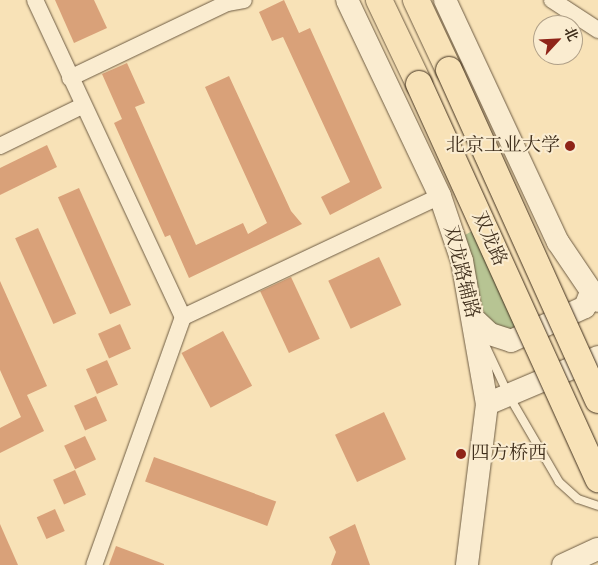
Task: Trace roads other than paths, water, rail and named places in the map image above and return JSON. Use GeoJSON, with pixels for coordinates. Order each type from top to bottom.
{"type":"FeatureCollection","features":[{"type":"Feature","properties":{"kind":"main road","name":"双龙路辅路"},"geometry":{"type":"LineString","coordinates":[[347,0],[440,196],[462,261],[486,404],[467,565]]}},
{"type":"Feature","properties":{"kind":"main road","name":"双龙路"},"geometry":{"type":"LineString","coordinates":[[380,0],[598,479]]}},
{"type":"Feature","properties":{"kind":"main road","name":"双龙路"},"geometry":{"type":"LineString","coordinates":[[416,0],[598,400]]}},
{"type":"Feature","properties":{"kind":"main road"},"geometry":{"type":"LineString","coordinates":[[444,0],[558,242],[595,296],[584,307],[511,341],[490,334],[473,318]]}},
{"type":"Feature","properties":{"kind":"main road"},"geometry":{"type":"LineString","coordinates":[[486,404],[509,396],[598,357]]}},
{"type":"Feature","properties":{"kind":"main road"},"geometry":{"type":"LineString","coordinates":[[563,565],[598,549]]}},
{"type":"Feature","properties":{"kind":"street"},"geometry":{"type":"LineString","coordinates":[[35,0],[82,106],[182,318],[94,565]]}},
{"type":"Feature","properties":{"kind":"street"},"geometry":{"type":"LineString","coordinates":[[70,78],[227,3],[244,0]]}},
{"type":"Feature","properties":{"kind":"street"},"geometry":{"type":"LineString","coordinates":[[552,0],[598,30]]}},
{"type":"Feature","properties":{"kind":"street"},"geometry":{"type":"LineString","coordinates":[[0,146],[82,106]]}},
{"type":"Feature","properties":{"kind":"street"},"geometry":{"type":"LineString","coordinates":[[182,318],[440,196]]}},
{"type":"Feature","properties":{"kind":"lane"},"geometry":{"type":"LineString","coordinates":[[473,318],[509,396],[559,482],[578,499],[598,506]]}},
{"type":"Feature","properties":{"kind":"place","name":"北京工业大学"},"geometry":{"type":"Point","coordinates":[570,146]}},
{"type":"Feature","properties":{"kind":"place","name":"四方桥西"},"geometry":{"type":"Point","coordinates":[461,454]}}]}
